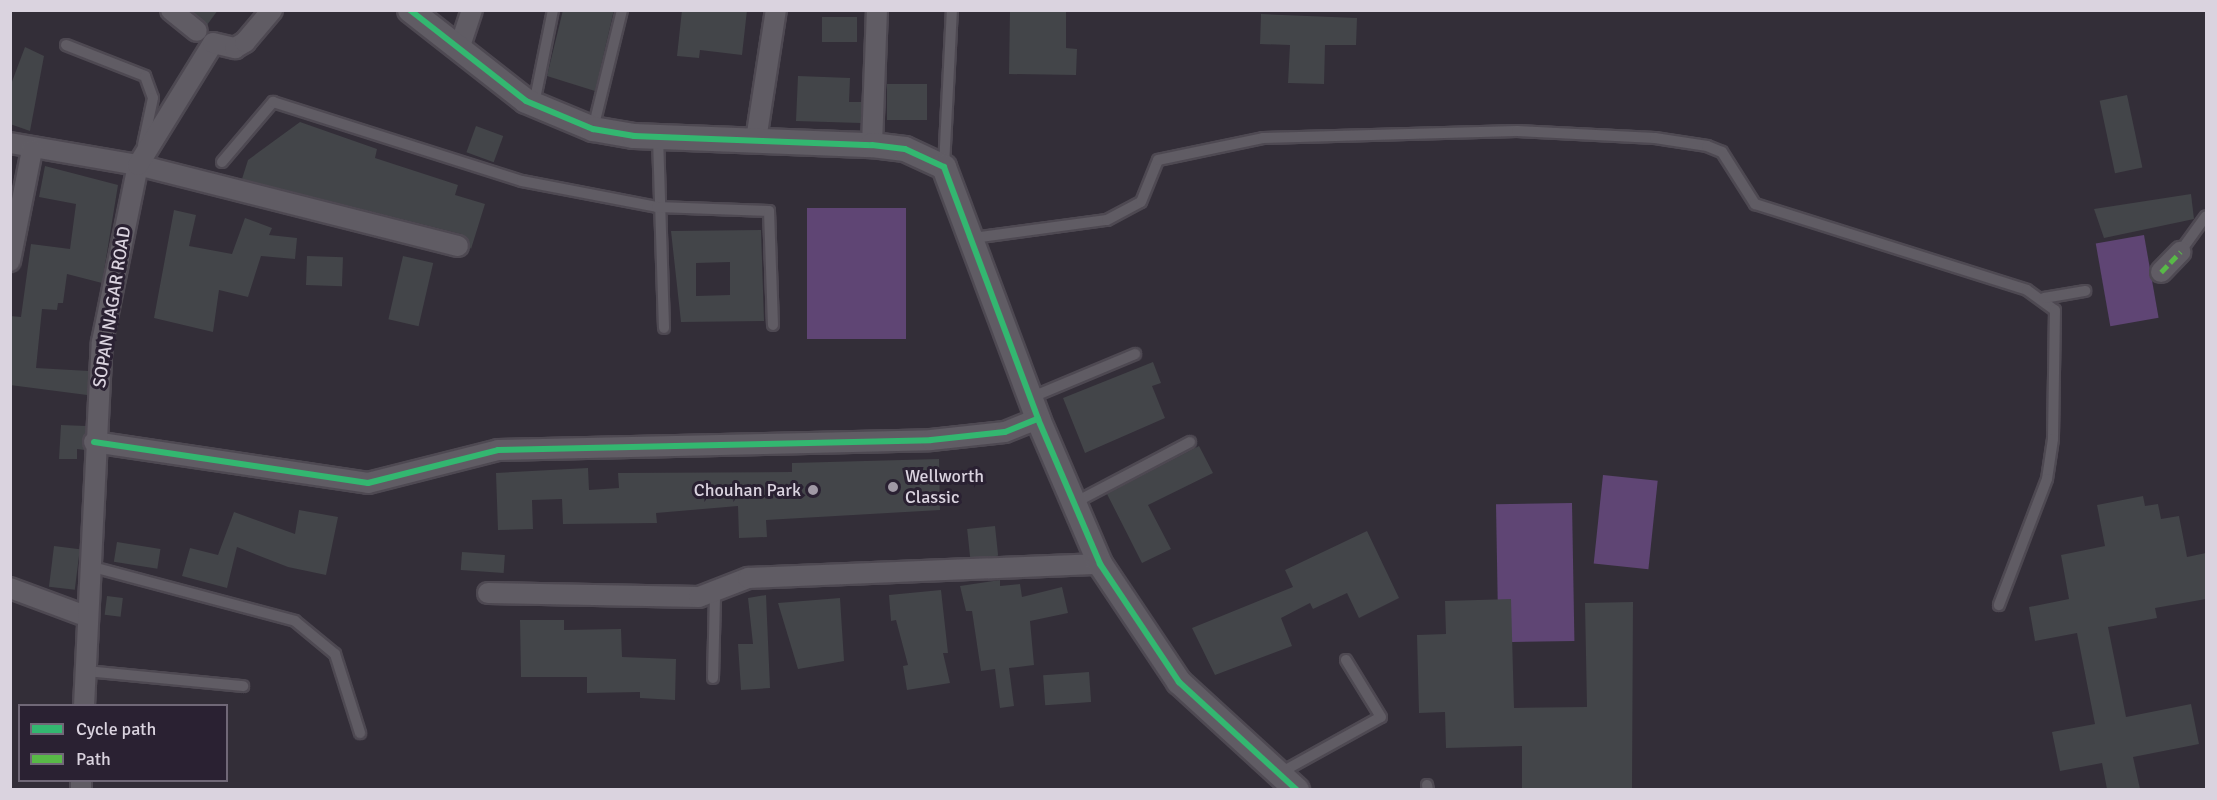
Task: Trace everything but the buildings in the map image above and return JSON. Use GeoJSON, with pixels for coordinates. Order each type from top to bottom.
{"type":"FeatureCollection","features":[{"type":"Feature","properties":{"kind":"street"},"geometry":{"type":"LineString","coordinates":[[171,10],[197,31]]}},
{"type":"Feature","properties":{"kind":"street","name":"SOPAN NAGAR ROAD"},"geometry":{"type":"LineString","coordinates":[[84,704],[93,442],[102,342],[138,165],[213,43],[235,48],[245,42],[272,10]]}},
{"type":"Feature","properties":{"kind":"street"},"geometry":{"type":"LineString","coordinates":[[410,10],[534,105],[593,129],[658,137],[872,145],[905,149],[944,167],[973,238],[1034,409],[1100,564],[1179,682],[1297,789]]}},
{"type":"Feature","properties":{"kind":"street"},"geometry":{"type":"LineString","coordinates":[[459,49],[472,10]]}},
{"type":"Feature","properties":{"kind":"street"},"geometry":{"type":"LineString","coordinates":[[756,140],[776,10]]}},
{"type":"Feature","properties":{"kind":"street"},"geometry":{"type":"LineString","coordinates":[[872,145],[878,10]]}},
{"type":"Feature","properties":{"kind":"street"},"geometry":{"type":"LineString","coordinates":[[10,143],[32,150],[138,165],[458,246]]}},
{"type":"Feature","properties":{"kind":"street"},"geometry":{"type":"LineString","coordinates":[[12,249],[32,150]]}},
{"type":"Feature","properties":{"kind":"street"},"geometry":{"type":"LineString","coordinates":[[2161,272],[2180,252]]}},
{"type":"Feature","properties":{"kind":"street"},"geometry":{"type":"LineString","coordinates":[[93,442],[368,483],[498,450],[931,440],[1005,432],[1034,409]]}},
{"type":"Feature","properties":{"kind":"street"},"geometry":{"type":"LineString","coordinates":[[488,594],[715,594],[748,578],[1100,564]]}},
{"type":"Feature","properties":{"kind":"street"},"geometry":{"type":"LineString","coordinates":[[10,588],[88,617]]}},
{"type":"Feature","properties":{"kind":"lane"},"geometry":{"type":"LineString","coordinates":[[534,105],[554,10]]}},
{"type":"Feature","properties":{"kind":"lane"},"geometry":{"type":"LineString","coordinates":[[593,129],[622,10]]}},
{"type":"Feature","properties":{"kind":"lane"},"geometry":{"type":"LineString","coordinates":[[944,167],[952,10]]}},
{"type":"Feature","properties":{"kind":"lane"},"geometry":{"type":"LineString","coordinates":[[66,45],[145,76],[153,98],[138,165]]}},
{"type":"Feature","properties":{"kind":"lane"},"geometry":{"type":"LineString","coordinates":[[222,162],[273,102],[522,181],[657,207],[769,211],[773,325]]}},
{"type":"Feature","properties":{"kind":"lane"},"geometry":{"type":"LineString","coordinates":[[973,238],[1107,220],[1141,202],[1158,160],[1263,138],[1517,131],[1655,138],[1722,152],[1755,204],[2044,298],[2085,291]]}},
{"type":"Feature","properties":{"kind":"lane"},"geometry":{"type":"LineString","coordinates":[[658,137],[657,207],[664,328]]}},
{"type":"Feature","properties":{"kind":"lane"},"geometry":{"type":"LineString","coordinates":[[2180,252],[2206,216]]}},
{"type":"Feature","properties":{"kind":"lane"},"geometry":{"type":"LineString","coordinates":[[1999,605],[2039,504],[2053,439],[2058,326],[2055,310],[2044,298]]}},
{"type":"Feature","properties":{"kind":"lane"},"geometry":{"type":"LineString","coordinates":[[1034,409],[1135,354]]}},
{"type":"Feature","properties":{"kind":"lane"},"geometry":{"type":"LineString","coordinates":[[1074,504],[1190,442]]}},
{"type":"Feature","properties":{"kind":"lane"},"geometry":{"type":"LineString","coordinates":[[89,566],[296,621],[335,654],[360,733]]}},
{"type":"Feature","properties":{"kind":"lane"},"geometry":{"type":"LineString","coordinates":[[713,678],[715,594]]}},
{"type":"Feature","properties":{"kind":"lane"},"geometry":{"type":"LineString","coordinates":[[1280,773],[1381,717],[1346,660]]}},
{"type":"Feature","properties":{"kind":"lane"},"geometry":{"type":"LineString","coordinates":[[86,671],[243,686]]}},
{"type":"Feature","properties":{"kind":"shaded area"},"geometry":{"type":"Polygon","coordinates":[[[807,208],[906,208],[906,339],[807,339],[807,208]]]}},
{"type":"Feature","properties":{"kind":"shaded area"},"geometry":{"type":"Polygon","coordinates":[[[2144,235],[2159,318],[2110,326],[2096,244],[2144,235]]]}},
{"type":"Feature","properties":{"kind":"shaded area"},"geometry":{"type":"Polygon","coordinates":[[[1603,475],[1658,481],[1648,569],[1594,564],[1603,475]]]}},
{"type":"Feature","properties":{"kind":"shaded area"},"geometry":{"type":"Polygon","coordinates":[[[1572,503],[1574,641],[1498,642],[1496,504],[1572,503]]]}},
{"type":"Feature","properties":{"kind":"marked path"},"geometry":{"type":"LineString","coordinates":[[2161,272],[2180,252]]}},
{"type":"Feature","properties":{"kind":"cycle path"},"geometry":{"type":"LineString","coordinates":[[410,10],[526,101],[593,129],[634,136],[872,145],[905,149],[944,167],[1038,419],[1100,564],[1179,682],[1297,790]]}},
{"type":"Feature","properties":{"kind":"cycle path"},"geometry":{"type":"LineString","coordinates":[[94,442],[368,483],[498,450],[931,440],[1005,432],[1038,419]]}},
{"type":"Feature","properties":{"kind":"place","name":"Wellworth Classic"},"geometry":{"type":"Point","coordinates":[893,487]}},
{"type":"Feature","properties":{"kind":"place","name":"Chouhan Park"},"geometry":{"type":"Point","coordinates":[813,490]}}]}
